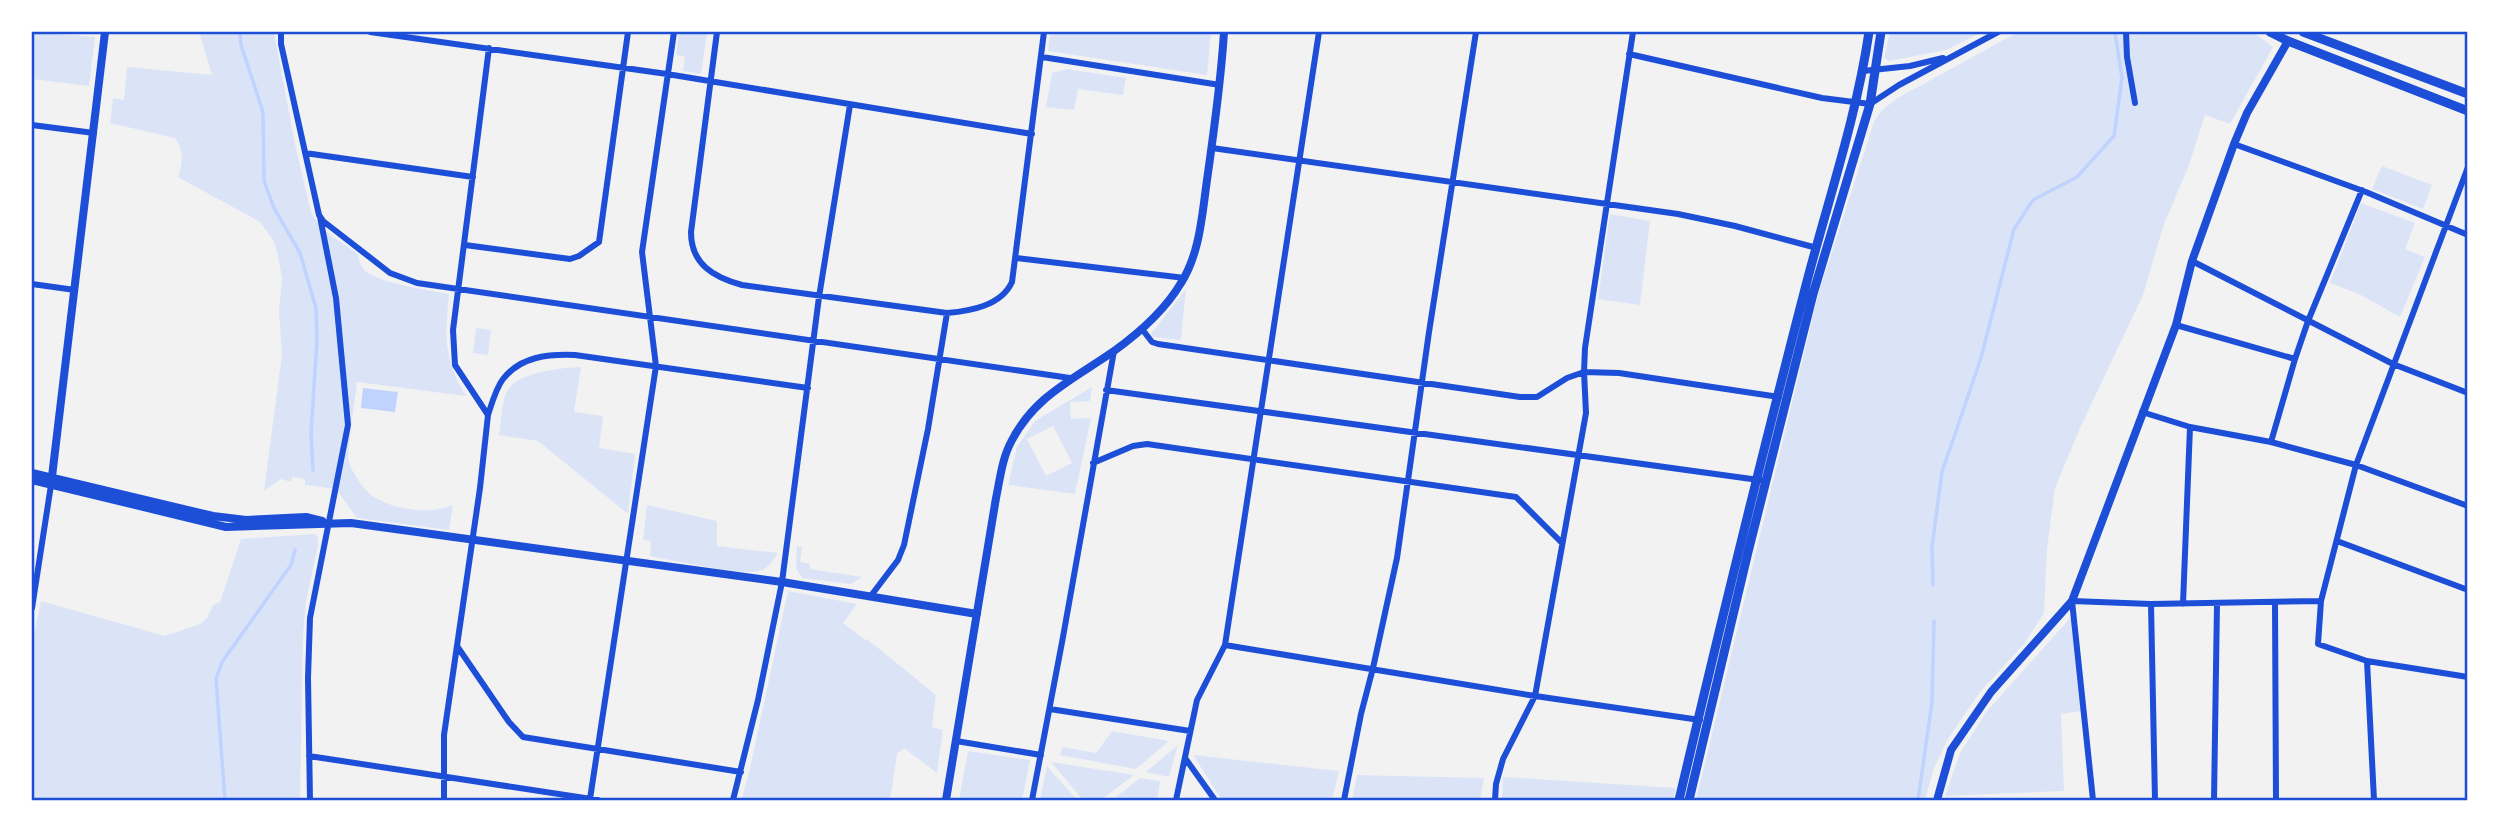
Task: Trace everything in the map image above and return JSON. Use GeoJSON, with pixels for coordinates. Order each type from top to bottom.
{"type":"FeatureCollection","features":[{"type":"Feature","properties":{"kind":"main road"},"geometry":{"type":"LineString","coordinates":[[1679,800],[1703,720],[1822,249],[1863,71],[1869,32]]}},
{"type":"Feature","properties":{"kind":"main road"},"geometry":{"type":"LineString","coordinates":[[1822,249],[1870,104],[1881,32]]}},
{"type":"Feature","properties":{"kind":"main road"},"geometry":{"type":"LineString","coordinates":[[2270,32],[2468,111]]}},
{"type":"Feature","properties":{"kind":"main road"},"geometry":{"type":"LineString","coordinates":[[2302,32],[2468,94]]}},
{"type":"Feature","properties":{"kind":"main road"},"geometry":{"type":"LineString","coordinates":[[1689,800],[1703,720]]}},
{"type":"Feature","properties":{"kind":"street"},"geometry":{"type":"LineString","coordinates":[[32,608],[34,580],[51,481],[105,32]]}},
{"type":"Feature","properties":{"kind":"street"},"geometry":{"type":"LineString","coordinates":[[281,32],[281,44],[336,298],[348,404],[346,446],[310,618],[310,800]]}},
{"type":"Feature","properties":{"kind":"street"},"geometry":{"type":"LineString","coordinates":[[375,32],[667,74],[1032,134]]}},
{"type":"Feature","properties":{"kind":"street"},"geometry":{"type":"LineString","coordinates":[[464,245],[570,258],[579,257],[600,242],[628,32]]}},
{"type":"Feature","properties":{"kind":"street"},"geometry":{"type":"LineString","coordinates":[[309,756],[594,800],[598,751],[656,366],[642,252],[674,32]]}},
{"type":"Feature","properties":{"kind":"street"},"geometry":{"type":"LineString","coordinates":[[718,32],[691,232],[692,249],[707,268],[724,280],[819,297],[947,313],[977,308],[1003,295],[1012,282],[1044,32]]}},
{"type":"Feature","properties":{"kind":"street"},"geometry":{"type":"LineString","coordinates":[[946,800],[996,498],[1007,452],[1029,414],[1070,377],[1114,351],[1142,329],[1174,295],[1185,278],[1197,242],[1212,148],[1224,32]]}},
{"type":"Feature","properties":{"kind":"street"},"geometry":{"type":"LineString","coordinates":[[1176,800],[1197,700],[1225,645],[1319,32]]}},
{"type":"Feature","properties":{"kind":"street"},"geometry":{"type":"LineString","coordinates":[[1343,800],[1397,558],[1406,481],[1476,32]]}},
{"type":"Feature","properties":{"kind":"street"},"geometry":{"type":"LineString","coordinates":[[1495,800],[1499,771],[1535,696],[1586,409],[1584,372],[1633,32]]}},
{"type":"Feature","properties":{"kind":"street"},"geometry":{"type":"LineString","coordinates":[[1629,54],[1822,98],[1870,104],[1998,32]]}},
{"type":"Feature","properties":{"kind":"street"},"geometry":{"type":"LineString","coordinates":[[2126,32],[2127,57],[2135,103]]}},
{"type":"Feature","properties":{"kind":"street"},"geometry":{"type":"LineString","coordinates":[[1937,800],[1951,750],[1991,692],[2071,601],[2176,325],[2192,261],[2234,144],[2247,113],[2288,41],[2302,32]]}},
{"type":"Feature","properties":{"kind":"street"},"geometry":{"type":"LineString","coordinates":[[488,415],[455,365],[453,330],[489,48]]}},
{"type":"Feature","properties":{"kind":"street"},"geometry":{"type":"LineString","coordinates":[[1863,71],[1910,66],[1955,55]]}},
{"type":"Feature","properties":{"kind":"street"},"geometry":{"type":"LineString","coordinates":[[1042,57],[1220,85]]}},
{"type":"Feature","properties":{"kind":"street"},"geometry":{"type":"LineString","coordinates":[[733,800],[782,583],[819,297],[849,105]]}},
{"type":"Feature","properties":{"kind":"street"},"geometry":{"type":"LineString","coordinates":[[32,125],[94,133]]}},
{"type":"Feature","properties":{"kind":"street"},"geometry":{"type":"LineString","coordinates":[[2234,144],[2362,190],[2468,235]]}},
{"type":"Feature","properties":{"kind":"street"},"geometry":{"type":"LineString","coordinates":[[1212,148],[1703,218],[1822,249]]}},
{"type":"Feature","properties":{"kind":"street"},"geometry":{"type":"LineString","coordinates":[[305,153],[473,177]]}},
{"type":"Feature","properties":{"kind":"street"},"geometry":{"type":"LineString","coordinates":[[2468,167],[2356,465],[2321,601],[2318,644],[2367,661],[2468,677]]}},
{"type":"Feature","properties":{"kind":"street"},"geometry":{"type":"LineString","coordinates":[[2271,442],[2308,321],[2362,190]]}},
{"type":"Feature","properties":{"kind":"street"},"geometry":{"type":"LineString","coordinates":[[319,215],[332,228],[399,278],[815,342],[1070,377]]}},
{"type":"Feature","properties":{"kind":"street"},"geometry":{"type":"LineString","coordinates":[[1016,258],[1185,278]]}},
{"type":"Feature","properties":{"kind":"street"},"geometry":{"type":"LineString","coordinates":[[2192,261],[2393,364],[2468,393]]}},
{"type":"Feature","properties":{"kind":"street"},"geometry":{"type":"LineString","coordinates":[[32,284],[75,290]]}},
{"type":"Feature","properties":{"kind":"street"},"geometry":{"type":"LineString","coordinates":[[870,597],[898,560],[904,545],[947,313]]}},
{"type":"Feature","properties":{"kind":"street"},"geometry":{"type":"LineString","coordinates":[[2176,325],[2295,359]]}},
{"type":"Feature","properties":{"kind":"street"},"geometry":{"type":"LineString","coordinates":[[1142,329],[1152,342],[1158,344],[1530,397],[1544,394],[1567,378],[1584,372],[1619,373],[1783,397]]}},
{"type":"Feature","properties":{"kind":"street"},"geometry":{"type":"LineString","coordinates":[[1032,800],[1114,351]]}},
{"type":"Feature","properties":{"kind":"street"},"geometry":{"type":"LineString","coordinates":[[444,800],[444,735],[488,415],[503,379],[519,365],[536,358],[575,355],[808,388]]}},
{"type":"Feature","properties":{"kind":"street"},"geometry":{"type":"LineString","coordinates":[[1106,390],[1762,480]]}},
{"type":"Feature","properties":{"kind":"street"},"geometry":{"type":"LineString","coordinates":[[2142,412],[2190,427],[2271,442],[2356,465],[2468,506]]}},
{"type":"Feature","properties":{"kind":"street"},"geometry":{"type":"LineString","coordinates":[[2183,604],[2190,427]]}},
{"type":"Feature","properties":{"kind":"street"},"geometry":{"type":"LineString","coordinates":[[1093,463],[1133,446],[1147,444],[1516,497],[1562,543]]}},
{"type":"Feature","properties":{"kind":"street"},"geometry":{"type":"LineString","coordinates":[[32,473],[51,481],[226,527],[351,523],[782,583],[977,614]]}},
{"type":"Feature","properties":{"kind":"street"},"geometry":{"type":"LineString","coordinates":[[32,480],[51,481]]}},
{"type":"Feature","properties":{"kind":"street"},"geometry":{"type":"LineString","coordinates":[[2337,541],[2468,590]]}},
{"type":"Feature","properties":{"kind":"street"},"geometry":{"type":"LineString","coordinates":[[2071,601],[2151,604],[2321,601]]}},
{"type":"Feature","properties":{"kind":"street"},"geometry":{"type":"LineString","coordinates":[[2071,601],[2093,800]]}},
{"type":"Feature","properties":{"kind":"street"},"geometry":{"type":"LineString","coordinates":[[2275,602],[2276,800]]}},
{"type":"Feature","properties":{"kind":"street"},"geometry":{"type":"LineString","coordinates":[[2214,800],[2217,603]]}},
{"type":"Feature","properties":{"kind":"street"},"geometry":{"type":"LineString","coordinates":[[2151,604],[2155,800]]}},
{"type":"Feature","properties":{"kind":"street"},"geometry":{"type":"LineString","coordinates":[[1225,645],[1535,696],[1703,720]]}},
{"type":"Feature","properties":{"kind":"street"},"geometry":{"type":"LineString","coordinates":[[457,646],[516,732],[532,740],[741,772]]}},
{"type":"Feature","properties":{"kind":"street"},"geometry":{"type":"LineString","coordinates":[[2367,661],[2374,800]]}},
{"type":"Feature","properties":{"kind":"street"},"geometry":{"type":"LineString","coordinates":[[1050,709],[1190,731]]}},
{"type":"Feature","properties":{"kind":"street"},"geometry":{"type":"LineString","coordinates":[[956,741],[1041,755]]}},
{"type":"Feature","properties":{"kind":"street"},"geometry":{"type":"LineString","coordinates":[[1185,758],[1215,800]]}},
{"type":"Feature","properties":{"kind":"street"},"geometry":{"type":"LineString","coordinates":[[530,800],[531,790]]}},
{"type":"Feature","properties":{"kind":"shaded area"},"geometry":{"type":"Polygon","coordinates":[[[32,32],[95,37],[89,86],[32,79],[32,32]]]}},
{"type":"Feature","properties":{"kind":"shaded area"},"geometry":{"type":"Polygon","coordinates":[[[199,32],[274,32],[295,144],[315,219],[332,236],[358,254],[363,269],[370,274],[403,285],[449,294],[447,347],[453,370],[466,396],[357,382],[348,457],[353,472],[363,486],[370,494],[383,501],[413,510],[434,510],[453,505],[449,530],[357,518],[336,489],[305,485],[305,479],[292,477],[291,482],[281,479],[264,491],[282,354],[279,311],[282,278],[273,240],[260,222],[178,177],[182,157],[175,138],[110,123],[113,98],[124,100],[127,67],[212,75],[199,32]]]}},
{"type":"Feature","properties":{"kind":"shaded area"},"geometry":{"type":"Polygon","coordinates":[[[679,32],[707,32],[701,74],[683,71],[685,57],[676,55],[679,32]]]}},
{"type":"Feature","properties":{"kind":"shaded area"},"geometry":{"type":"Polygon","coordinates":[[[1050,32],[1211,32],[1207,75],[1048,51],[1050,32]]]}},
{"type":"Feature","properties":{"kind":"shaded area"},"geometry":{"type":"Polygon","coordinates":[[[1890,32],[1983,32],[1946,50],[1889,61],[1884,58],[1890,32]]]}},
{"type":"Feature","properties":{"kind":"shaded area"},"geometry":{"type":"Polygon","coordinates":[[[2018,32],[2253,32],[2273,47],[2230,124],[2205,115],[2189,165],[2163,227],[2143,295],[2080,428],[2055,488],[2047,549],[2044,613],[2024,644],[1980,692],[1948,739],[1934,768],[1925,800],[1696,800],[1818,295],[1874,122],[1881,111],[1896,99],[2018,32]]]}},
{"type":"Feature","properties":{"kind":"shaded area"},"geometry":{"type":"Polygon","coordinates":[[[1067,69],[1126,78],[1123,95],[1078,89],[1074,110],[1046,107],[1052,73],[1067,69]]]}},
{"type":"Feature","properties":{"kind":"shaded area"},"geometry":{"type":"Polygon","coordinates":[[[2382,166],[2432,185],[2423,209],[2372,189],[2382,166]]]}},
{"type":"Feature","properties":{"kind":"shaded area"},"geometry":{"type":"Polygon","coordinates":[[[2361,203],[2415,223],[2405,249],[2425,257],[2400,317],[2359,294],[2330,283],[2361,203]]]}},
{"type":"Feature","properties":{"kind":"shaded area"},"geometry":{"type":"Polygon","coordinates":[[[1610,214],[1650,221],[1640,305],[1598,299],[1610,214]]]}},
{"type":"Feature","properties":{"kind":"shaded area"},"geometry":{"type":"Polygon","coordinates":[[[1186,289],[1181,340],[1153,337],[1151,334],[1186,289]]]}},
{"type":"Feature","properties":{"kind":"shaded area"},"geometry":{"type":"Polygon","coordinates":[[[476,328],[491,330],[488,355],[473,353],[476,328]]]}},
{"type":"Feature","properties":{"kind":"shaded area"},"geometry":{"type":"Polygon","coordinates":[[[581,367],[574,412],[603,416],[599,448],[635,454],[628,514],[538,441],[499,435],[505,396],[517,381],[538,373],[581,367]]]}},
{"type":"Feature","properties":{"kind":"shaded area"},"geometry":{"type":"Polygon","coordinates":[[[1092,387],[1090,401],[1070,402],[1071,419],[1091,418],[1075,494],[1008,485],[1017,447],[1035,421],[1092,387]],[[1053,426],[1027,439],[1046,476],[1072,463],[1053,426]]]}},
{"type":"Feature","properties":{"kind":"shaded area"},"geometry":{"type":"Polygon","coordinates":[[[647,505],[717,521],[717,546],[778,553],[765,568],[750,572],[722,570],[650,556],[651,541],[643,540],[647,505]]]}},
{"type":"Feature","properties":{"kind":"shaded area"},"geometry":{"type":"Polygon","coordinates":[[[315,534],[318,545],[306,602],[303,635],[300,800],[32,800],[32,645],[41,601],[165,636],[200,624],[207,618],[213,605],[220,602],[241,539],[315,534]]]}},
{"type":"Feature","properties":{"kind":"shaded area"},"geometry":{"type":"Polygon","coordinates":[[[797,546],[802,547],[800,562],[810,564],[810,569],[862,577],[851,584],[802,578],[796,568],[797,546]]]}},
{"type":"Feature","properties":{"kind":"shaded area"},"geometry":{"type":"Polygon","coordinates":[[[788,591],[857,604],[843,623],[936,695],[932,727],[943,730],[937,773],[904,748],[897,754],[890,800],[741,800],[788,591]]]}},
{"type":"Feature","properties":{"kind":"shaded area"},"geometry":{"type":"Polygon","coordinates":[[[2073,615],[2081,711],[2061,714],[2064,791],[1945,796],[1960,753],[1987,711],[2073,615]]]}},
{"type":"Feature","properties":{"kind":"shaded area"},"geometry":{"type":"Polygon","coordinates":[[[1112,731],[1169,741],[1136,769],[1060,755],[1062,747],[1096,753],[1112,731]]]}},
{"type":"Feature","properties":{"kind":"shaded area"},"geometry":{"type":"Polygon","coordinates":[[[1178,745],[1169,777],[1146,772],[1178,745]]]}},
{"type":"Feature","properties":{"kind":"shaded area"},"geometry":{"type":"Polygon","coordinates":[[[968,751],[1030,760],[1022,800],[959,800],[968,751]]]}},
{"type":"Feature","properties":{"kind":"shaded area"},"geometry":{"type":"Polygon","coordinates":[[[1193,755],[1339,771],[1332,800],[1222,800],[1193,755]]]}},
{"type":"Feature","properties":{"kind":"shaded area"},"geometry":{"type":"Polygon","coordinates":[[[1051,762],[1134,775],[1101,800],[1083,800],[1051,762]]]}},
{"type":"Feature","properties":{"kind":"shaded area"},"geometry":{"type":"Polygon","coordinates":[[[1047,766],[1077,800],[1040,800],[1047,766]]]}},
{"type":"Feature","properties":{"kind":"shaded area"},"geometry":{"type":"Polygon","coordinates":[[[1357,775],[1484,778],[1480,800],[1352,800],[1357,775]]]}},
{"type":"Feature","properties":{"kind":"shaded area"},"geometry":{"type":"Polygon","coordinates":[[[1503,777],[1676,788],[1673,800],[1502,800],[1503,777]]]}},
{"type":"Feature","properties":{"kind":"shaded area"},"geometry":{"type":"Polygon","coordinates":[[[1140,778],[1160,781],[1157,800],[1112,800],[1140,778]]]}},
{"type":"Feature","properties":{"kind":"water"},"geometry":{"type":"Polygon","coordinates":[[[363,388],[398,392],[395,412],[361,408],[363,388]]]}},
{"type":"Feature","properties":{"kind":"waterway"},"geometry":{"type":"LineString","coordinates":[[240,32],[241,45],[263,112],[264,181],[274,208],[300,253],[316,308],[317,340],[311,433],[313,470]]}},
{"type":"Feature","properties":{"kind":"waterway"},"geometry":{"type":"LineString","coordinates":[[1933,585],[1932,547],[1942,472],[1981,358],[2014,229],[2033,200],[2077,177],[2114,136],[2122,78],[2115,32]]}},
{"type":"Feature","properties":{"kind":"waterway"},"geometry":{"type":"LineString","coordinates":[[225,800],[216,679],[222,662],[291,565],[295,550]]}},
{"type":"Feature","properties":{"kind":"waterway"},"geometry":{"type":"LineString","coordinates":[[1918,800],[1932,702],[1934,621]]}}]}
